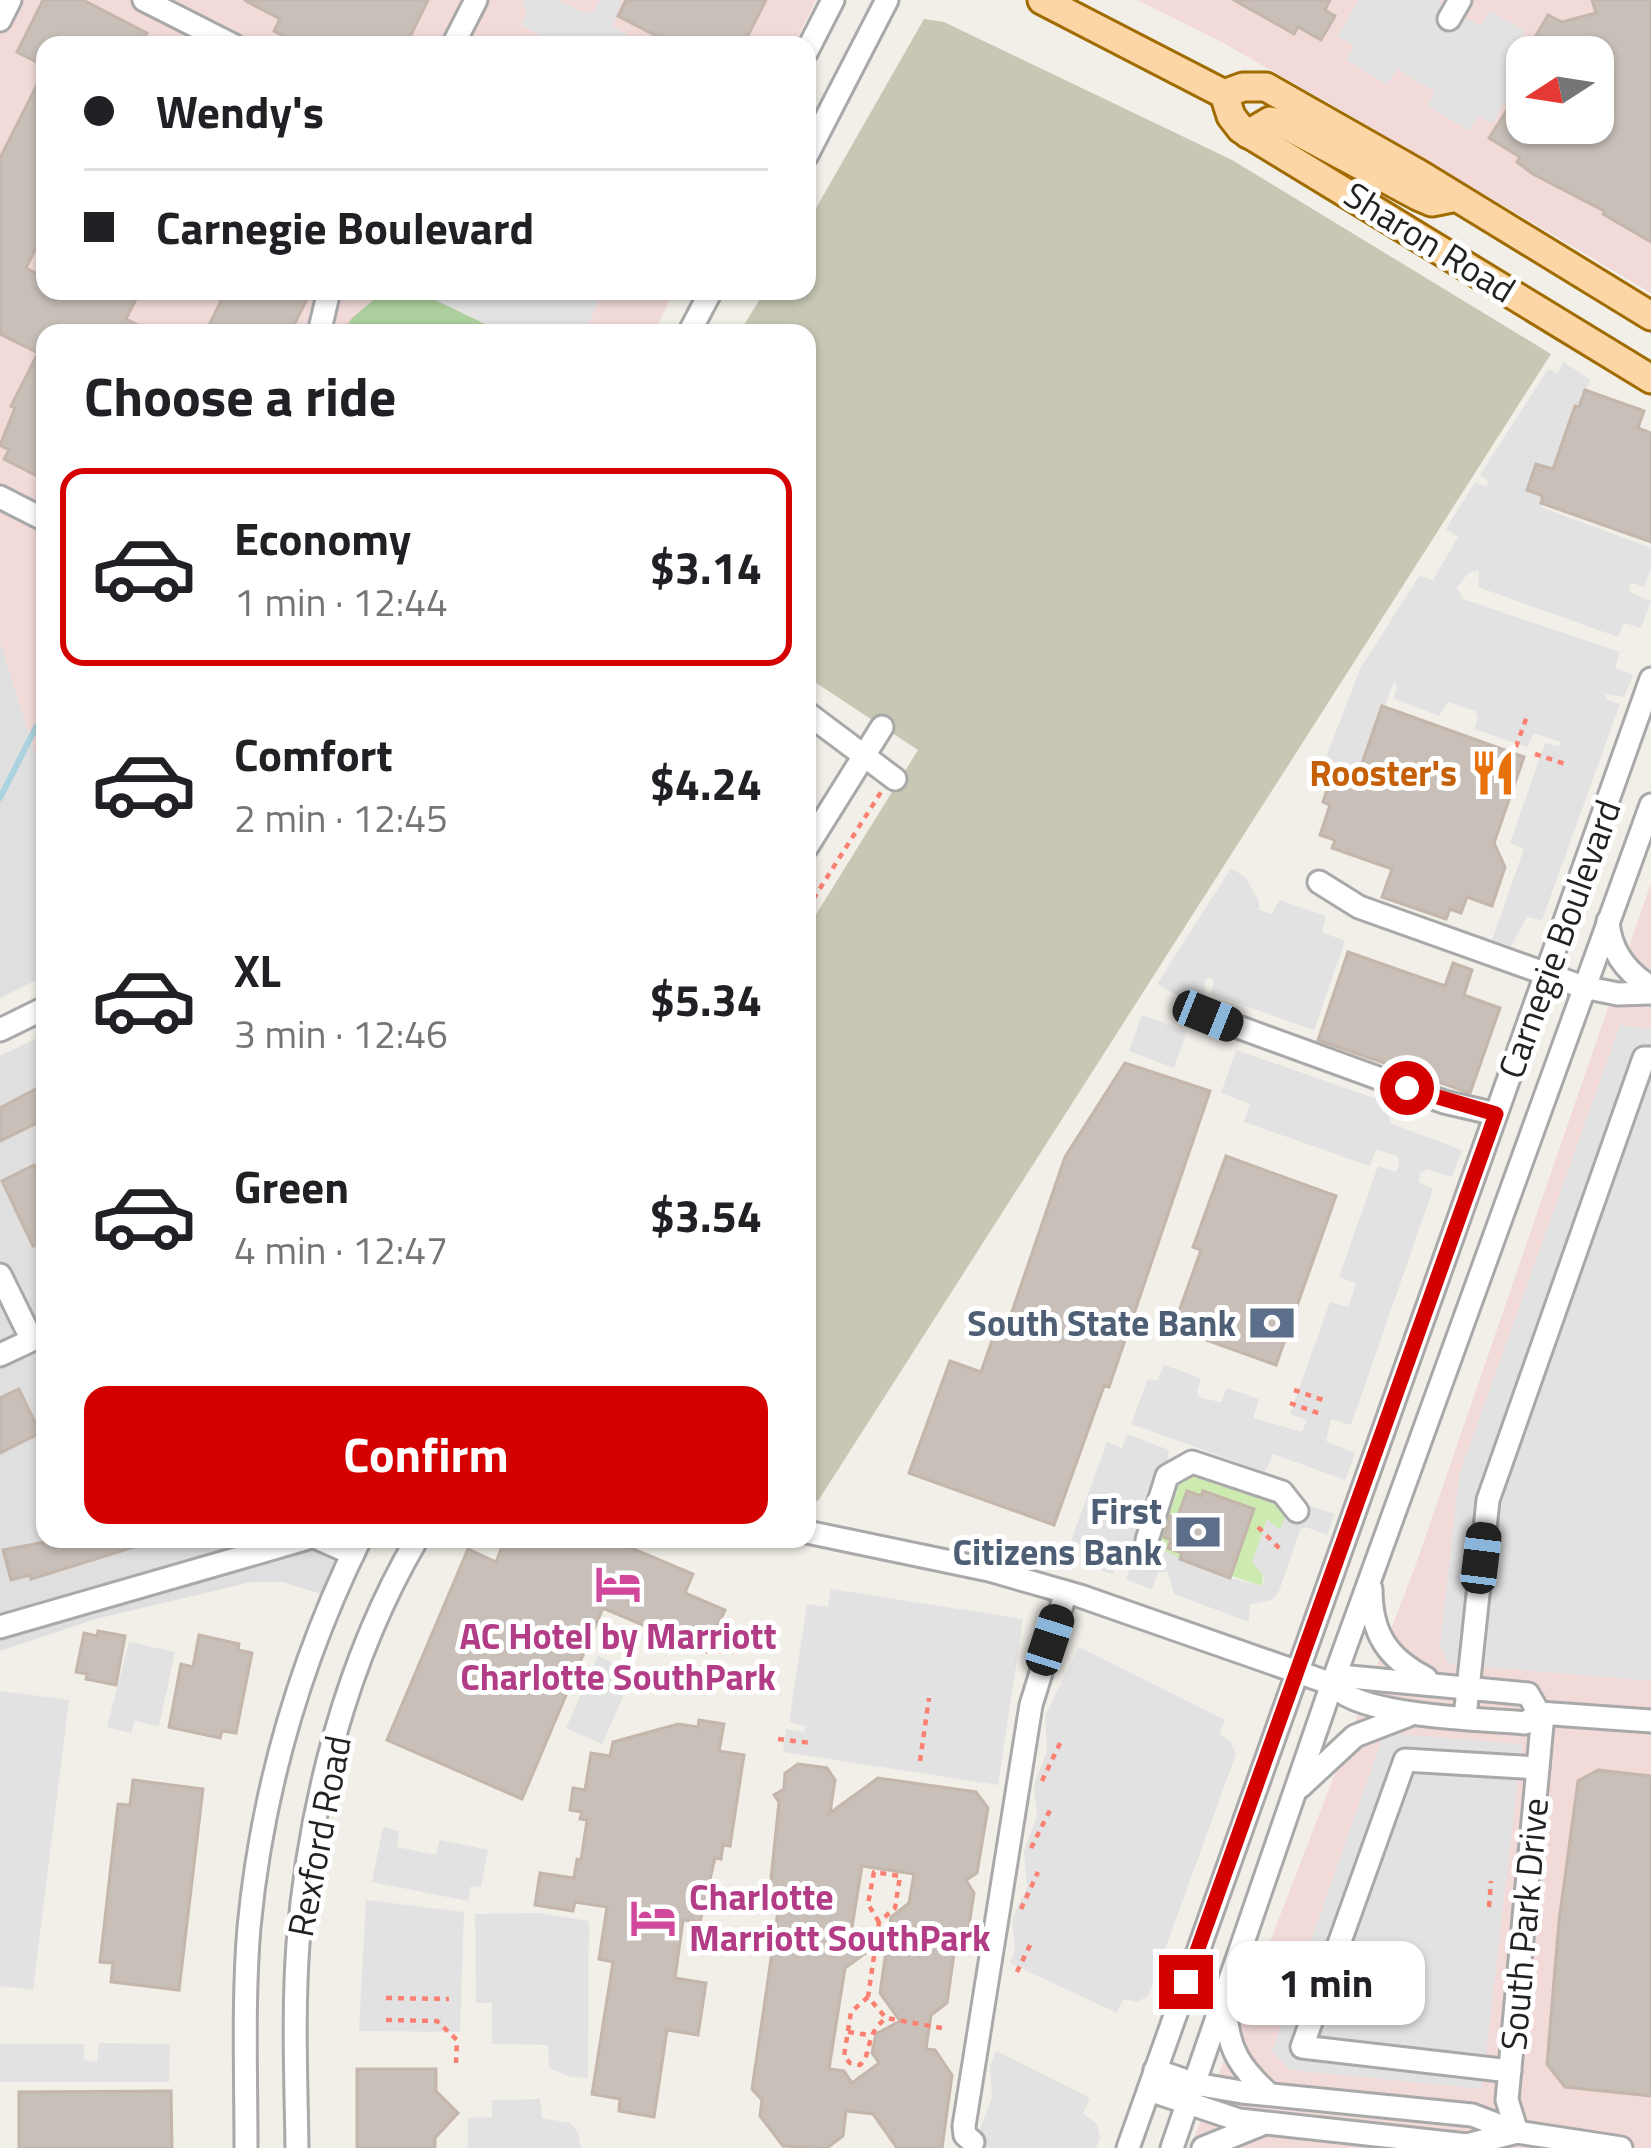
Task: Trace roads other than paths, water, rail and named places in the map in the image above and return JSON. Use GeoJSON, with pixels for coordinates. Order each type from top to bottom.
{"type":"FeatureCollection","features":[{"type":"Feature","properties":{"kind":"main road","name":"Sharon Road"},"geometry":{"type":"LineString","coordinates":[[1042,0],[1225,94],[1233,120],[1248,134],[1651,380]]}},
{"type":"Feature","properties":{"kind":"main road","name":"Sharon Road"},"geometry":{"type":"LineString","coordinates":[[1225,94],[1243,87],[1266,87],[1651,316]]}},
{"type":"Feature","properties":{"kind":"main road"},"geometry":{"type":"LineString","coordinates":[[1248,134],[1270,121],[1282,123],[1432,202],[1456,197]]}},
{"type":"Feature","properties":{"kind":"street"},"geometry":{"type":"LineString","coordinates":[[0,20],[10,0]]}},
{"type":"Feature","properties":{"kind":"street"},"geometry":{"type":"LineString","coordinates":[[144,0],[215,36]]}},
{"type":"Feature","properties":{"kind":"street"},"geometry":{"type":"LineString","coordinates":[[458,36],[476,0]]}},
{"type":"Feature","properties":{"kind":"street"},"geometry":{"type":"LineString","coordinates":[[814,36],[832,0]]}},
{"type":"Feature","properties":{"kind":"street"},"geometry":{"type":"LineString","coordinates":[[816,137],[887,0]]}},
{"type":"Feature","properties":{"kind":"street"},"geometry":{"type":"LineString","coordinates":[[0,496],[36,515]]}},
{"type":"Feature","properties":{"kind":"street","name":"Carnegie Boulevard"},"geometry":{"type":"LineString","coordinates":[[1128,2148],[1651,679]]}},
{"type":"Feature","properties":{"kind":"street"},"geometry":{"type":"LineString","coordinates":[[816,720],[863,757],[888,785]]}},
{"type":"Feature","properties":{"kind":"street"},"geometry":{"type":"LineString","coordinates":[[816,833],[882,727]]}},
{"type":"Feature","properties":{"kind":"street","name":"Carnegie Boulevard"},"geometry":{"type":"LineString","coordinates":[[1172,2148],[1332,1684],[1651,805]]}},
{"type":"Feature","properties":{"kind":"street"},"geometry":{"type":"LineString","coordinates":[[1319,882],[1359,907],[1546,975],[1618,994],[1651,990]]}},
{"type":"Feature","properties":{"kind":"street"},"geometry":{"type":"LineString","coordinates":[[1609,916],[1615,951],[1651,990]]}},
{"type":"Feature","properties":{"kind":"street"},"geometry":{"type":"LineString","coordinates":[[0,1030],[36,1012]]}},
{"type":"Feature","properties":{"kind":"street"},"geometry":{"type":"LineString","coordinates":[[1208,1016],[1444,1102],[1496,1114]]}},
{"type":"Feature","properties":{"kind":"street"},"geometry":{"type":"LineString","coordinates":[[1465,1717],[1488,1500],[1644,1058],[1651,1058]]}},
{"type":"Feature","properties":{"kind":"street"},"geometry":{"type":"LineString","coordinates":[[0,1275],[32,1340],[0,1354]]}},
{"type":"Feature","properties":{"kind":"street"},"geometry":{"type":"LineString","coordinates":[[1149,1556],[1147,1540],[1167,1476],[1192,1462],[1282,1492],[1297,1511]]}},
{"type":"Feature","properties":{"kind":"street"},"geometry":{"type":"LineString","coordinates":[[816,1534],[968,1565],[1066,1592],[1332,1684],[1352,1701],[1525,1724],[1541,1714],[1651,1721]]}},
{"type":"Feature","properties":{"kind":"street"},"geometry":{"type":"LineString","coordinates":[[0,1627],[273,1548]]}},
{"type":"Feature","properties":{"kind":"street","name":"Rexford Road"},"geometry":{"type":"LineString","coordinates":[[246,2148],[249,1932],[260,1844],[303,1673],[355,1548]]}},
{"type":"Feature","properties":{"kind":"street","name":"Rexford Road"},"geometry":{"type":"LineString","coordinates":[[296,2148],[298,1948],[314,1820],[351,1685],[412,1548]]}},
{"type":"Feature","properties":{"kind":"street"},"geometry":{"type":"LineString","coordinates":[[1373,1571],[1372,1613],[1385,1648],[1405,1667],[1442,1685]]}},
{"type":"Feature","properties":{"kind":"street"},"geometry":{"type":"LineString","coordinates":[[974,2142],[965,2135],[964,2126],[1031,1706],[1066,1592]]}},
{"type":"Feature","properties":{"kind":"street"},"geometry":{"type":"LineString","coordinates":[[1332,1684],[1350,1677],[1528,1694],[1541,1714]]}},
{"type":"Feature","properties":{"kind":"street"},"geometry":{"type":"LineString","coordinates":[[1291,1803],[1318,1766],[1355,1736],[1425,1713]]}},
{"type":"Feature","properties":{"kind":"street","name":"South Park Drive"},"geometry":{"type":"LineString","coordinates":[[1517,2132],[1507,2100],[1541,1714]]}},
{"type":"Feature","properties":{"kind":"street"},"geometry":{"type":"LineString","coordinates":[[1510,2071],[1302,2047],[1406,1760],[1538,1768]]}},
{"type":"Feature","properties":{"kind":"street"},"geometry":{"type":"LineString","coordinates":[[1226,1999],[1227,2037],[1234,2056],[1269,2095]]}},
{"type":"Feature","properties":{"kind":"street"},"geometry":{"type":"LineString","coordinates":[[1152,2080],[1239,2120],[1467,2145],[1517,2132]]}},
{"type":"Feature","properties":{"kind":"street"},"geometry":{"type":"LineString","coordinates":[[1191,2094],[1269,2095],[1472,2115],[1517,2132],[1621,2148]]}},
{"type":"Feature","properties":{"kind":"street"},"geometry":{"type":"LineString","coordinates":[[1202,2148],[1266,2123]]}},
{"type":"Feature","properties":{"kind":"waterway"},"geometry":{"type":"LineString","coordinates":[[0,798],[36,727]]}},
{"type":"Feature","properties":{"kind":"place","name":"Rooster's"},"geometry":{"type":"Point","coordinates":[1493,773]}},
{"type":"Feature","properties":{"kind":"place","name":"South State Bank"},"geometry":{"type":"Point","coordinates":[1272,1323]}},
{"type":"Feature","properties":{"kind":"place","name":"First Citizens Bank"},"geometry":{"type":"Point","coordinates":[1198,1532]}},
{"type":"Feature","properties":{"kind":"place","name":"AC Hotel by Marriott Charlotte SouthPark"},"geometry":{"type":"Point","coordinates":[618,1584]}},
{"type":"Feature","properties":{"kind":"place","name":"Charlotte Marriott SouthPark"},"geometry":{"type":"Point","coordinates":[653,1918]}}]}
